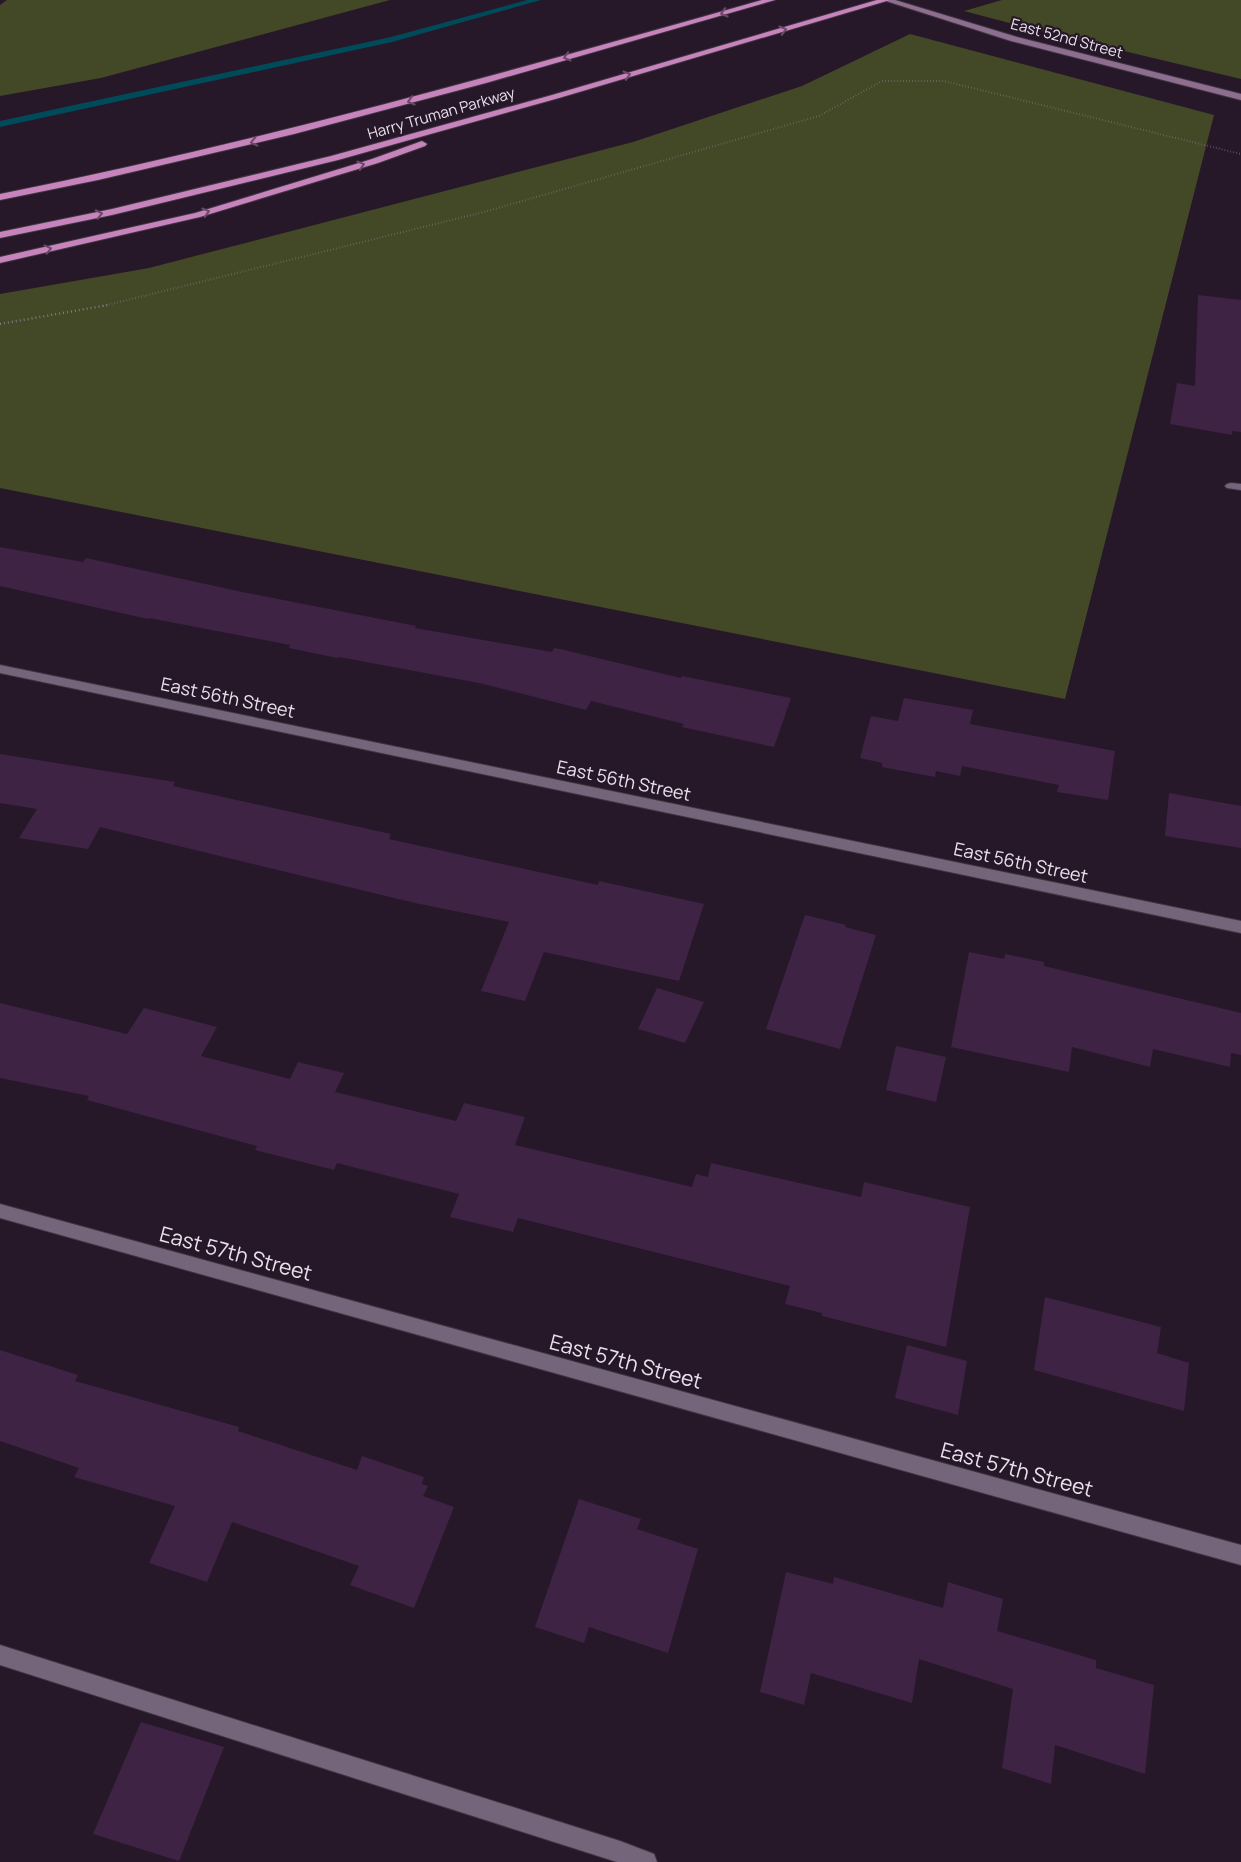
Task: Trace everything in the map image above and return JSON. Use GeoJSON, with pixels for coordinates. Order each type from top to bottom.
{"type":"FeatureCollection","features":[{"type":"Feature","properties":{"kind":"highway","name":"Harry Truman Parkway"},"geometry":{"type":"LineString","coordinates":[[0,197],[157,165],[273,138],[381,110],[771,0]]}},
{"type":"Feature","properties":{"kind":"highway","name":"Harry Truman Parkway"},"geometry":{"type":"LineString","coordinates":[[0,235],[180,197],[301,167],[530,104],[886,0]]}},
{"type":"Feature","properties":{"kind":"highway"},"geometry":{"type":"LineString","coordinates":[[0,260],[198,215],[375,161],[530,104]]}},
{"type":"Feature","properties":{"kind":"main road","name":"East 52nd Street"},"geometry":{"type":"LineString","coordinates":[[886,0],[1014,39],[1241,97]]}},
{"type":"Feature","properties":{"kind":"street","name":"East 56th Street"},"geometry":{"type":"LineString","coordinates":[[0,669],[1241,927]]}},
{"type":"Feature","properties":{"kind":"street","name":"East 57th Street"},"geometry":{"type":"LineString","coordinates":[[0,1211],[1241,1555]]}},
{"type":"Feature","properties":{"kind":"street"},"geometry":{"type":"LineString","coordinates":[[0,1654],[620,1852],[646,1862]]}},
{"type":"Feature","properties":{"kind":"path"},"geometry":{"type":"LineString","coordinates":[[0,324],[87,310],[484,212],[819,116],[882,82],[944,81],[1241,154]]}},
{"type":"Feature","properties":{"kind":"green space"},"geometry":{"type":"Polygon","coordinates":[[[7,0],[390,0],[101,78],[0,96],[0,5],[7,0]]]}},
{"type":"Feature","properties":{"kind":"green space"},"geometry":{"type":"Polygon","coordinates":[[[1002,0],[1241,0],[1241,79],[964,11],[1002,0]]]}},
{"type":"Feature","properties":{"kind":"green space"},"geometry":{"type":"Polygon","coordinates":[[[910,34],[1214,115],[1065,699],[0,488],[0,294],[149,268],[633,142],[802,86],[910,34]]]}},
{"type":"Feature","properties":{"kind":"building"},"geometry":{"type":"Polygon","coordinates":[[[1198,295],[1241,300],[1241,432],[1232,431],[1232,435],[1170,424],[1177,383],[1195,386],[1198,295]]]}},
{"type":"Feature","properties":{"kind":"building"},"geometry":{"type":"Polygon","coordinates":[[[0,547],[83,562],[86,558],[247,593],[416,626],[415,628],[552,652],[554,648],[560,649],[681,678],[682,676],[791,698],[774,747],[682,727],[684,724],[591,701],[586,710],[479,683],[337,658],[289,648],[290,645],[148,619],[0,586],[0,547]]]}},
{"type":"Feature","properties":{"kind":"building"},"geometry":{"type":"Polygon","coordinates":[[[904,698],[973,710],[970,724],[1115,751],[1108,800],[1057,792],[1059,785],[962,766],[960,776],[936,771],[935,777],[882,767],[882,763],[860,758],[871,716],[898,721],[904,698]]]}},
{"type":"Feature","properties":{"kind":"building"},"geometry":{"type":"Polygon","coordinates":[[[0,754],[175,782],[173,786],[391,834],[389,839],[598,885],[599,881],[704,904],[679,981],[544,952],[525,1001],[481,991],[509,922],[415,903],[100,827],[88,849],[19,838],[37,809],[0,803],[0,754]]]}},
{"type":"Feature","properties":{"kind":"building"},"geometry":{"type":"Polygon","coordinates":[[[1169,793],[1241,806],[1241,848],[1165,836],[1169,793]]]}},
{"type":"Feature","properties":{"kind":"building"},"geometry":{"type":"Polygon","coordinates":[[[805,915],[876,935],[840,1049],[766,1029],[805,915]]]}},
{"type":"Feature","properties":{"kind":"building"},"geometry":{"type":"Polygon","coordinates":[[[969,952],[1004,959],[1005,954],[1044,962],[1044,966],[1241,1013],[1241,1055],[1231,1053],[1230,1067],[1153,1049],[1150,1067],[1072,1047],[1069,1072],[951,1047],[969,952]]]}},
{"type":"Feature","properties":{"kind":"building"},"geometry":{"type":"Polygon","coordinates":[[[657,988],[704,1002],[685,1043],[638,1029],[657,988]]]}},
{"type":"Feature","properties":{"kind":"building"},"geometry":{"type":"Polygon","coordinates":[[[0,1003],[127,1034],[144,1008],[217,1027],[201,1056],[290,1079],[298,1062],[344,1073],[335,1092],[456,1121],[464,1103],[525,1117],[515,1145],[692,1187],[696,1174],[708,1177],[711,1163],[861,1197],[864,1182],[970,1207],[946,1347],[822,1316],[822,1313],[785,1304],[790,1286],[518,1218],[513,1232],[450,1217],[459,1194],[337,1163],[334,1170],[255,1150],[257,1146],[87,1100],[89,1096],[0,1078],[0,1003]]]}},
{"type":"Feature","properties":{"kind":"building"},"geometry":{"type":"Polygon","coordinates":[[[896,1046],[946,1057],[936,1102],[886,1090],[896,1046]]]}},
{"type":"Feature","properties":{"kind":"building"},"geometry":{"type":"Polygon","coordinates":[[[1045,1297],[1161,1327],[1157,1353],[1189,1363],[1184,1411],[1034,1370],[1045,1297]]]}},
{"type":"Feature","properties":{"kind":"building"},"geometry":{"type":"Polygon","coordinates":[[[907,1345],[967,1361],[958,1415],[895,1398],[907,1345]]]}},
{"type":"Feature","properties":{"kind":"building"},"geometry":{"type":"Polygon","coordinates":[[[0,1350],[78,1375],[75,1381],[239,1427],[238,1431],[357,1470],[362,1456],[424,1477],[422,1484],[428,1486],[423,1496],[454,1507],[414,1608],[350,1585],[359,1566],[232,1522],[207,1582],[149,1563],[175,1506],[74,1477],[79,1468],[0,1441],[0,1350]]]}},
{"type":"Feature","properties":{"kind":"building"},"geometry":{"type":"Polygon","coordinates":[[[579,1499],[641,1519],[637,1529],[698,1549],[668,1653],[589,1627],[584,1643],[535,1627],[579,1499]]]}},
{"type":"Feature","properties":{"kind":"building"},"geometry":{"type":"Polygon","coordinates":[[[786,1572],[833,1584],[834,1577],[943,1608],[948,1582],[1003,1599],[997,1631],[1096,1660],[1096,1668],[1154,1685],[1145,1774],[1055,1745],[1051,1784],[1002,1768],[1013,1689],[919,1659],[912,1703],[811,1673],[804,1705],[760,1692],[786,1572]]]}},
{"type":"Feature","properties":{"kind":"building"},"geometry":{"type":"Polygon","coordinates":[[[141,1722],[224,1747],[179,1861],[93,1834],[141,1722]]]}},
{"type":"Feature","properties":{"kind":"waterway"},"geometry":{"type":"LineString","coordinates":[[0,124],[392,39],[537,0]]}}]}
